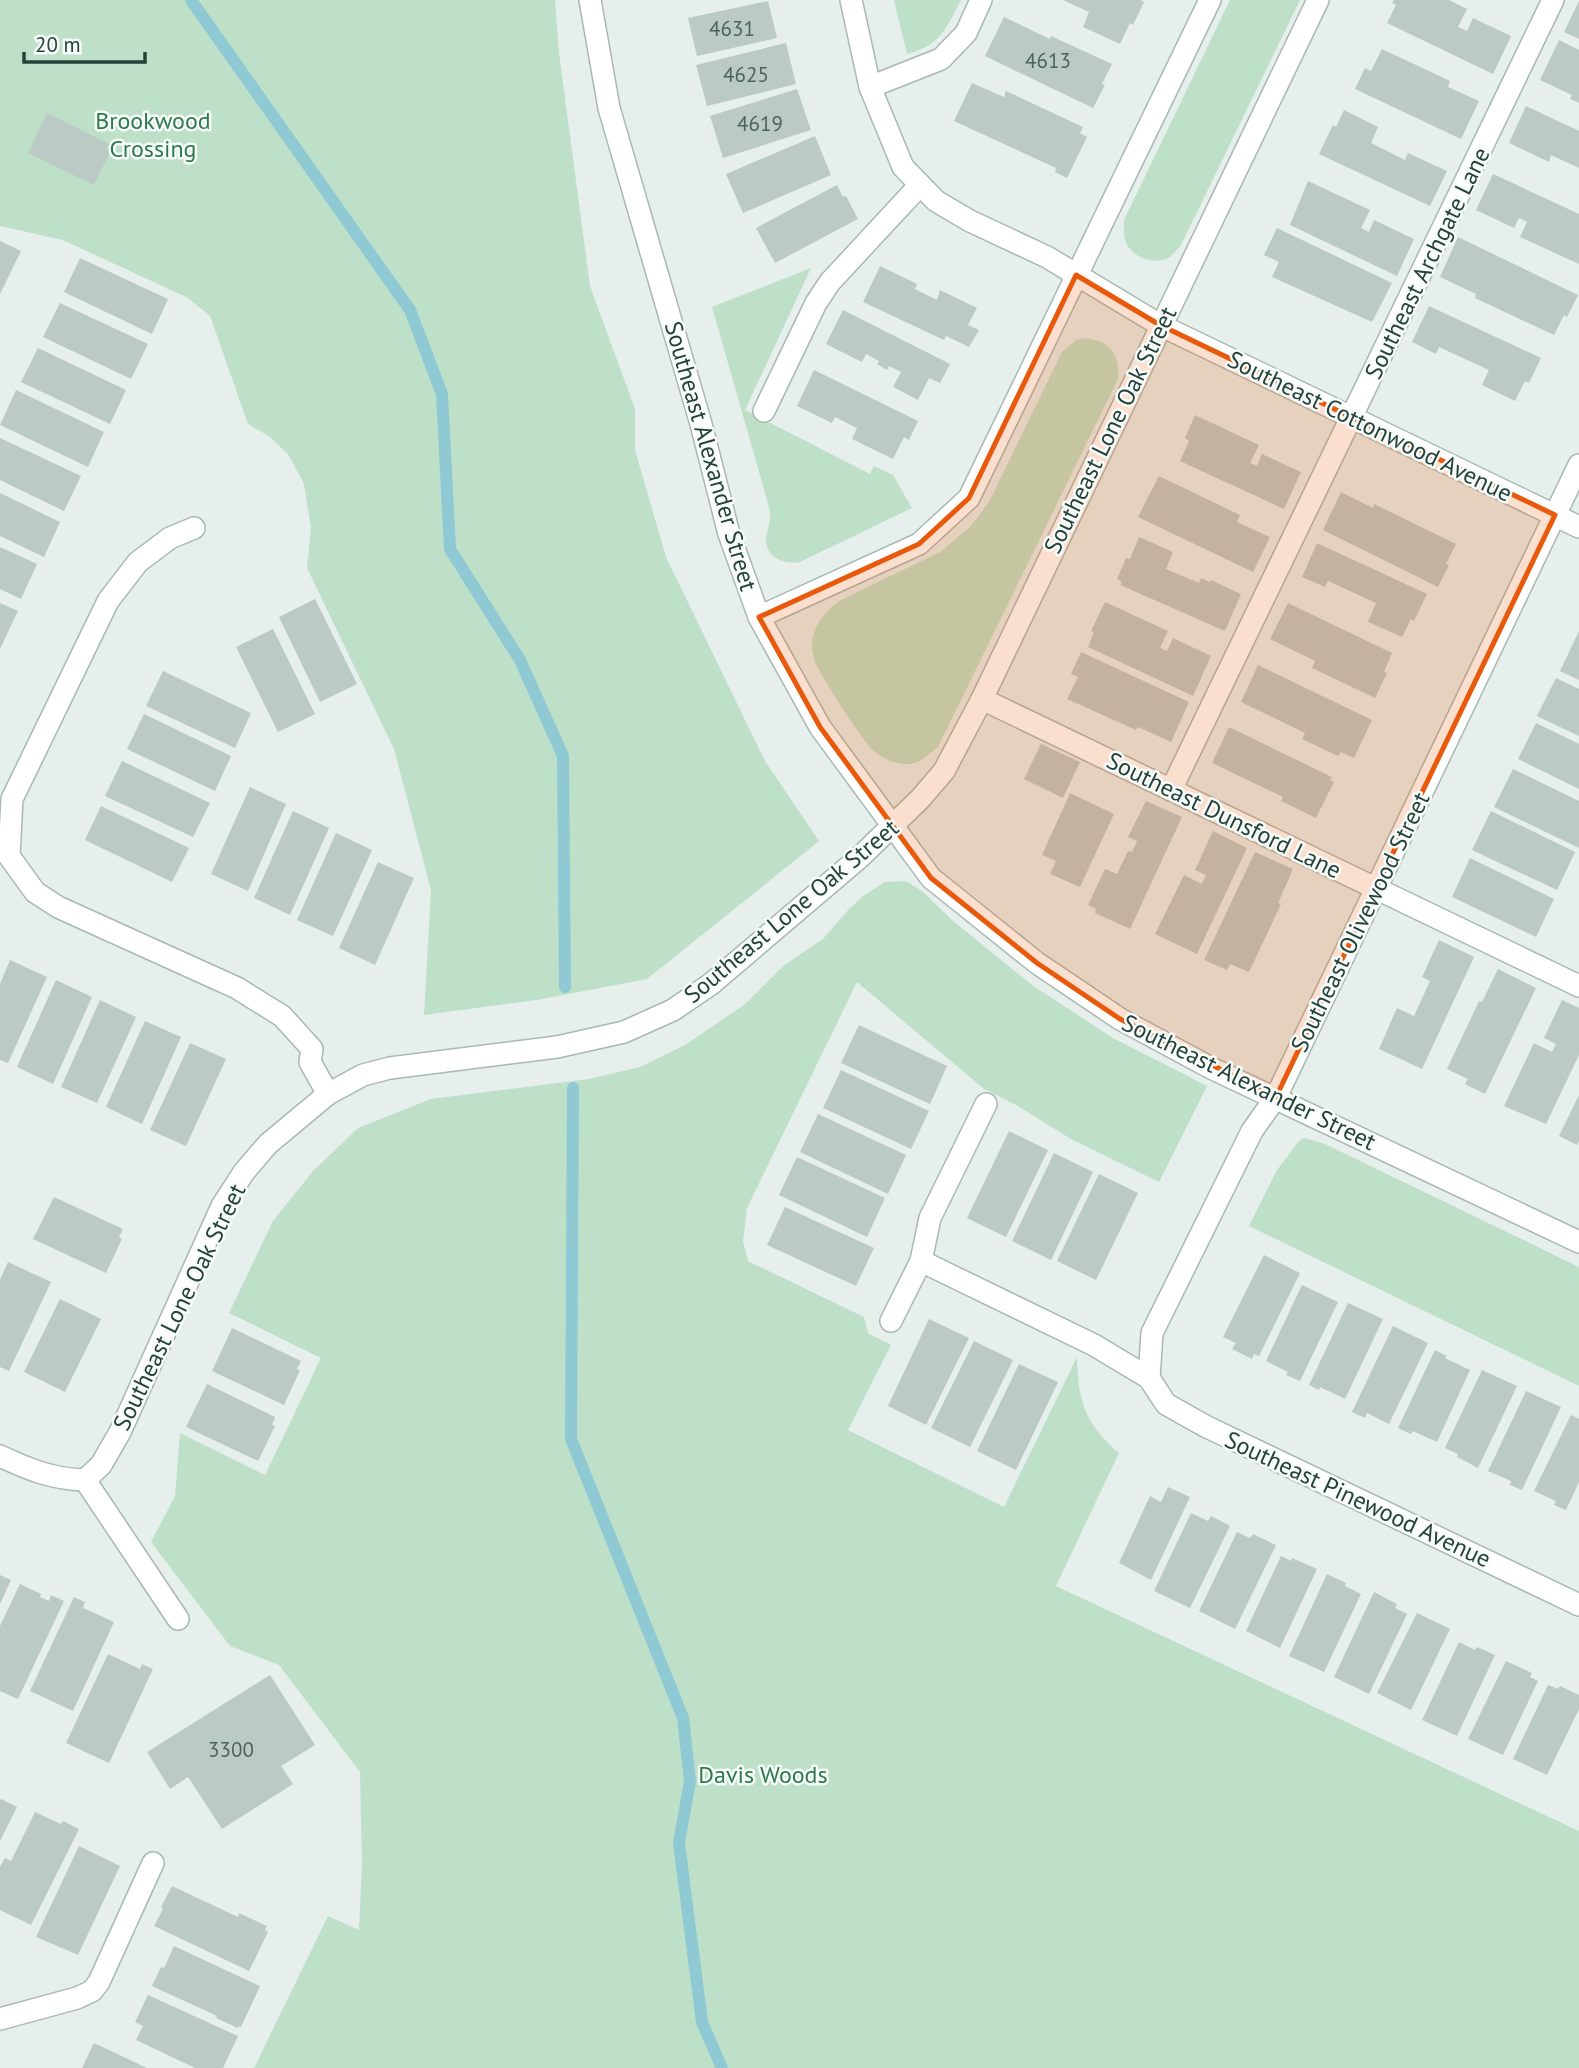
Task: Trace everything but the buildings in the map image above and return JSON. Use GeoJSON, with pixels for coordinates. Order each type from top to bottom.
{"type":"FeatureCollection","features":[{"type":"Feature","properties":{"kind":"street","name":"Southeast Alexander Street"},"geometry":{"type":"LineString","coordinates":[[590,0],[610,108],[701,424],[729,534],[759,617],[820,727],[932,878],[1037,963],[1120,1019],[1211,1068],[1579,1242]]}},
{"type":"Feature","properties":{"kind":"street","name":"Southeast Cottonwood Avenue"},"geometry":{"type":"LineString","coordinates":[[851,0],[870,86],[903,167],[936,201],[970,221],[1047,257],[1160,324],[1579,527]]}},
{"type":"Feature","properties":{"kind":"street"},"geometry":{"type":"LineString","coordinates":[[870,86],[941,60],[965,33],[981,0]]}},
{"type":"Feature","properties":{"kind":"street"},"geometry":{"type":"LineString","coordinates":[[759,617],[919,544],[969,498],[1210,0]]}},
{"type":"Feature","properties":{"kind":"street","name":"Southeast Lone Oak Street"},"geometry":{"type":"LineString","coordinates":[[85,1480],[101,1465],[120,1432],[222,1206],[244,1172],[268,1144],[328,1094],[363,1075],[390,1068],[557,1047],[624,1032],[673,1010],[711,984],[859,858],[920,799],[944,771],[982,699],[1318,0]]}},
{"type":"Feature","properties":{"kind":"street","name":"Southeast Archgate Lane"},"geometry":{"type":"LineString","coordinates":[[1171,790],[1553,0]]}},
{"type":"Feature","properties":{"kind":"street"},"geometry":{"type":"LineString","coordinates":[[764,411],[816,303],[831,282],[920,185]]}},
{"type":"Feature","properties":{"kind":"street","name":"Southeast Olivewood Street"},"geometry":{"type":"LineString","coordinates":[[1149,1378],[1152,1334],[1252,1131],[1276,1097],[1579,465]]}},
{"type":"Feature","properties":{"kind":"street"},"geometry":{"type":"LineString","coordinates":[[194,528],[170,538],[138,562],[108,601],[12,799],[5,858],[35,892],[46,900],[237,988],[282,1016],[312,1049],[310,1062],[328,1094]]}},
{"type":"Feature","properties":{"kind":"street","name":"Southeast Dunsford Lane"},"geometry":{"type":"LineString","coordinates":[[982,699],[1579,986]]}},
{"type":"Feature","properties":{"kind":"street"},"geometry":{"type":"LineString","coordinates":[[891,1321],[920,1261],[930,1218],[986,1104]]}},
{"type":"Feature","properties":{"kind":"street"},"geometry":{"type":"LineString","coordinates":[[920,1261],[1094,1345],[1149,1378]]}},
{"type":"Feature","properties":{"kind":"street","name":"Southeast Pinewood Avenue"},"geometry":{"type":"LineString","coordinates":[[1149,1378],[1166,1404],[1205,1426],[1579,1605]]}},
{"type":"Feature","properties":{"kind":"street"},"geometry":{"type":"LineString","coordinates":[[0,1456],[48,1477],[85,1480],[178,1619]]}},
{"type":"Feature","properties":{"kind":"street"},"geometry":{"type":"LineString","coordinates":[[0,2019],[78,1998],[92,1991],[99,1982],[153,1863]]}},
{"type":"Feature","properties":{"kind":"highlighted area"},"geometry":{"type":"Polygon","coordinates":[[[1076,275],[1160,325],[1555,515],[1276,1097],[1120,1019],[1037,963],[931,878],[820,727],[759,617],[919,544],[969,498],[1076,275]]]}},
{"type":"Feature","properties":{"kind":"green space","name":"Brookwood Crossing"},"geometry":{"type":"Polygon","coordinates":[[[0,0],[555,0],[559,53],[590,286],[635,409],[635,450],[666,557],[765,761],[819,841],[647,979],[537,1000],[424,1015],[431,890],[394,749],[307,568],[311,528],[304,484],[288,454],[270,437],[248,424],[210,316],[188,298],[63,240],[0,226],[0,0]]]}},
{"type":"Feature","properties":{"kind":"green space"},"geometry":{"type":"Polygon","coordinates":[[[894,0],[961,0],[935,41],[907,54],[894,0]]]}},
{"type":"Feature","properties":{"kind":"green space"},"geometry":{"type":"Polygon","coordinates":[[[1230,0],[1300,0],[1181,245],[1164,260],[1145,259],[1134,253],[1126,243],[1124,220],[1230,0]]]}},
{"type":"Feature","properties":{"kind":"green space"},"geometry":{"type":"Polygon","coordinates":[[[811,268],[745,410],[870,474],[874,466],[893,475],[912,508],[800,562],[789,562],[773,556],[767,546],[769,508],[712,307],[811,268]]]}},
{"type":"Feature","properties":{"kind":"green space"},"geometry":{"type":"Polygon","coordinates":[[[1085,338],[1101,342],[1112,350],[1117,362],[1118,379],[938,747],[923,759],[910,764],[885,758],[875,752],[862,737],[819,670],[812,646],[817,626],[839,601],[940,552],[971,526],[989,502],[1062,352],[1076,340],[1085,338]]]}},
{"type":"Feature","properties":{"kind":"green space","name":"Davis Woods"},"geometry":{"type":"Polygon","coordinates":[[[906,881],[922,891],[952,920],[1032,985],[1113,1038],[1207,1086],[1159,1182],[1071,1139],[984,1089],[857,982],[747,1208],[743,1241],[748,1261],[864,1317],[868,1333],[891,1345],[848,1430],[1004,1507],[1077,1357],[1079,1386],[1086,1411],[1098,1432],[1119,1453],[1056,1586],[1579,1831],[1579,2068],[254,2068],[328,1916],[359,1930],[362,1864],[360,1772],[279,1665],[230,1646],[151,1542],[175,1496],[180,1433],[265,1475],[321,1358],[229,1313],[273,1221],[313,1171],[358,1128],[431,1099],[589,1079],[640,1067],[685,1045],[744,1005],[783,966],[823,939],[863,896],[885,882],[906,881]]]}},
{"type":"Feature","properties":{"kind":"green space"},"geometry":{"type":"Polygon","coordinates":[[[1304,1138],[1325,1144],[1579,1267],[1579,1386],[1249,1226],[1277,1170],[1304,1138]]]}},
{"type":"Feature","properties":{"kind":"waterway"},"geometry":{"type":"LineString","coordinates":[[191,0],[410,310],[442,394],[450,549],[520,660],[563,756],[565,987]]}},
{"type":"Feature","properties":{"kind":"waterway"},"geometry":{"type":"LineString","coordinates":[[573,1088],[571,1439],[683,1718],[690,1781],[679,1843],[702,2022],[722,2068]]}}]}
